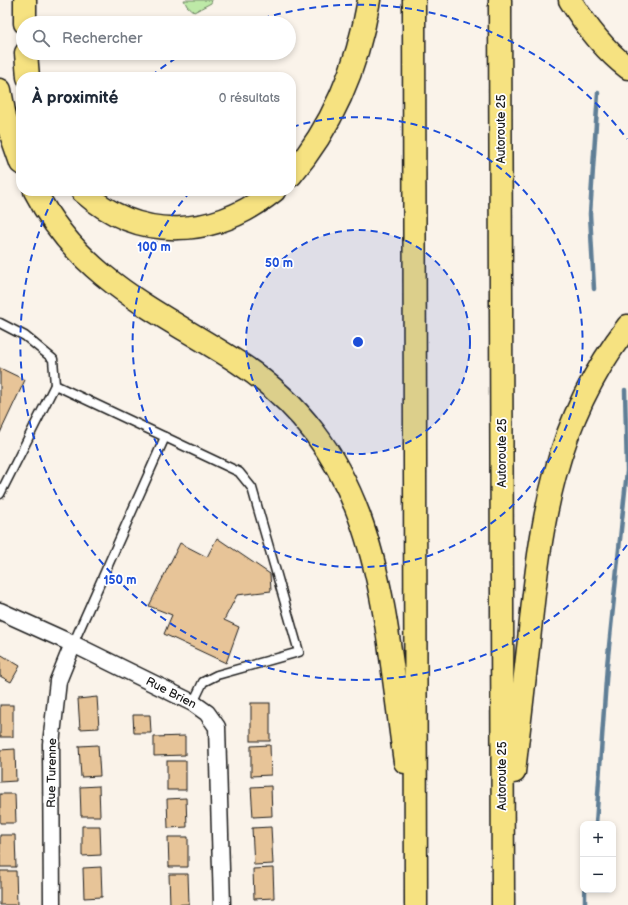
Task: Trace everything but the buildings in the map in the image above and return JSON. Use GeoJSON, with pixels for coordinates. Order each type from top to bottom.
{"type":"FeatureCollection","features":[{"type":"Feature","properties":{"kind":"highway"},"geometry":{"type":"LineString","coordinates":[[25,0],[26,16]]}},
{"type":"Feature","properties":{"kind":"highway"},"geometry":{"type":"LineString","coordinates":[[296,169],[316,144],[338,102],[356,56],[370,0]]}},
{"type":"Feature","properties":{"kind":"highway"},"geometry":{"type":"LineString","coordinates":[[414,0],[416,905]]}},
{"type":"Feature","properties":{"kind":"highway","name":"Autoroute 25"},"geometry":{"type":"LineString","coordinates":[[500,0],[503,905]]}},
{"type":"Feature","properties":{"kind":"highway"},"geometry":{"type":"LineString","coordinates":[[570,0],[584,22],[602,44],[628,68]]}},
{"type":"Feature","properties":{"kind":"highway"},"geometry":{"type":"LineString","coordinates":[[27,60],[28,72]]}},
{"type":"Feature","properties":{"kind":"highway"},"geometry":{"type":"LineString","coordinates":[[0,90],[5,117],[16,149]]}},
{"type":"Feature","properties":{"kind":"highway"},"geometry":{"type":"LineString","coordinates":[[38,196],[45,210],[66,238],[99,272],[150,310],[238,362],[264,381],[286,400],[307,422],[337,465],[355,504],[377,578],[416,840]]}},
{"type":"Feature","properties":{"kind":"highway"},"geometry":{"type":"LineString","coordinates":[[88,196],[99,205],[126,218],[154,227],[182,229],[208,226],[230,218],[256,204],[267,196]]}},
{"type":"Feature","properties":{"kind":"highway"},"geometry":{"type":"LineString","coordinates":[[503,873],[536,571],[551,485],[562,447],[585,393],[605,358],[628,326]]}},
{"type":"Feature","properties":{"kind":"street","name":"Rue Brien"},"geometry":{"type":"LineString","coordinates":[[0,611],[73,644],[193,703],[207,713],[218,727],[222,905]]}},
{"type":"Feature","properties":{"kind":"street","name":"Rue Turenne"},"geometry":{"type":"LineString","coordinates":[[52,905],[51,744],[58,680],[73,644]]}},
{"type":"Feature","properties":{"kind":"lane"},"geometry":{"type":"LineString","coordinates":[[0,323],[25,336],[53,359],[55,385],[0,494]]}},
{"type":"Feature","properties":{"kind":"lane"},"geometry":{"type":"LineString","coordinates":[[55,385],[239,472],[252,488],[299,652],[217,675],[203,682],[193,703]]}},
{"type":"Feature","properties":{"kind":"lane"},"geometry":{"type":"LineString","coordinates":[[73,644],[165,437]]}},
{"type":"Feature","properties":{"kind":"green space"},"geometry":{"type":"Polygon","coordinates":[[[184,0],[212,0],[211,3],[194,12],[187,6],[184,0]]]}},
{"type":"Feature","properties":{"kind":"waterway"},"geometry":{"type":"LineString","coordinates":[[594,289],[590,214],[598,93]]}},
{"type":"Feature","properties":{"kind":"waterway"},"geometry":{"type":"LineString","coordinates":[[596,821],[607,666],[627,471],[625,390]]}},
{"type":"Feature","properties":{"kind":"waterway"},"geometry":{"type":"LineString","coordinates":[[585,893],[585,905]]}}]}
